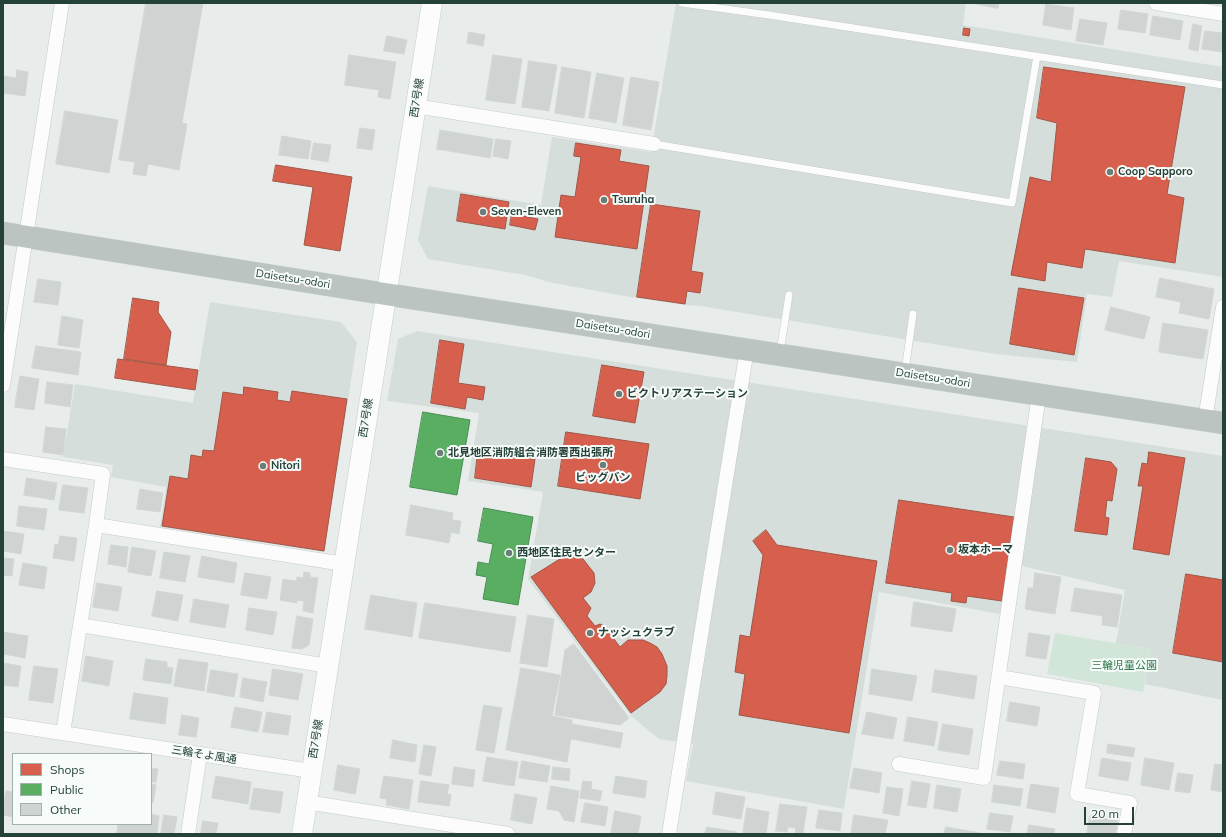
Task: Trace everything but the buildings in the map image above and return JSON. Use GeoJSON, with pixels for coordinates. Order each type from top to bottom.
{"type":"FeatureCollection","features":[{"type":"Feature","properties":{"kind":"highway","name":"Daisetsu-odori"},"geometry":{"type":"LineString","coordinates":[[3,233],[385,294],[1214,421]]}},
{"type":"Feature","properties":{"kind":"street"},"geometry":{"type":"LineString","coordinates":[[3,385],[62,3]]}},
{"type":"Feature","properties":{"kind":"street","name":"西7号線"},"geometry":{"type":"LineString","coordinates":[[302,834],[385,294],[432,3]]}},
{"type":"Feature","properties":{"kind":"street"},"geometry":{"type":"LineString","coordinates":[[1156,3],[1223,14]]}},
{"type":"Feature","properties":{"kind":"street"},"geometry":{"type":"LineString","coordinates":[[415,106],[654,144]]}},
{"type":"Feature","properties":{"kind":"street"},"geometry":{"type":"LineString","coordinates":[[1214,421],[1223,308]]}},
{"type":"Feature","properties":{"kind":"street"},"geometry":{"type":"LineString","coordinates":[[669,834],[747,349]]}},
{"type":"Feature","properties":{"kind":"street"},"geometry":{"type":"LineString","coordinates":[[899,764],[984,778],[1039,394]]}},
{"type":"Feature","properties":{"kind":"street"},"geometry":{"type":"LineString","coordinates":[[3,459],[103,474],[63,733]]}},
{"type":"Feature","properties":{"kind":"street"},"geometry":{"type":"LineString","coordinates":[[96,525],[344,564]]}},
{"type":"Feature","properties":{"kind":"street"},"geometry":{"type":"LineString","coordinates":[[80,626],[328,666]]}},
{"type":"Feature","properties":{"kind":"street"},"geometry":{"type":"LineString","coordinates":[[999,677],[1094,692],[1077,794],[1130,802],[1124,834]]}},
{"type":"Feature","properties":{"kind":"street","name":"三輪そよ風通"},"geometry":{"type":"LineString","coordinates":[[3,724],[311,771]]}},
{"type":"Feature","properties":{"kind":"street"},"geometry":{"type":"LineString","coordinates":[[188,834],[200,754]]}},
{"type":"Feature","properties":{"kind":"street"},"geometry":{"type":"LineString","coordinates":[[306,802],[508,834]]}},
{"type":"Feature","properties":{"kind":"lane"},"geometry":{"type":"LineString","coordinates":[[682,3],[776,16],[1223,85]]}},
{"type":"Feature","properties":{"kind":"lane"},"geometry":{"type":"LineString","coordinates":[[654,144],[1012,203],[1037,56]]}},
{"type":"Feature","properties":{"kind":"lane"},"geometry":{"type":"LineString","coordinates":[[780,354],[789,295]]}},
{"type":"Feature","properties":{"kind":"lane"},"geometry":{"type":"LineString","coordinates":[[905,374],[913,314]]}},
{"type":"Feature","properties":{"kind":"shaded area"},"geometry":{"type":"Polygon","coordinates":[[[676,3],[966,3],[963,25],[1223,67],[1223,277],[1119,261],[1112,297],[1087,294],[1077,362],[995,354],[700,306],[630,297],[553,283],[525,275],[428,259],[418,240],[428,186],[541,205],[552,137],[651,152],[676,3]]]}},
{"type":"Feature","properties":{"kind":"shaded area"},"geometry":{"type":"Polygon","coordinates":[[[210,302],[341,322],[357,342],[324,552],[160,527],[166,487],[111,477],[113,465],[63,457],[75,384],[193,403],[210,302]]]}},
{"type":"Feature","properties":{"kind":"shaded area"},"geometry":{"type":"Polygon","coordinates":[[[417,331],[1223,456],[1223,700],[1145,684],[1151,649],[1116,643],[1125,590],[1009,563],[1000,614],[879,592],[844,809],[686,781],[693,744],[659,739],[631,716],[528,579],[543,492],[468,481],[479,413],[387,401],[398,339],[417,331]]]}},
{"type":"Feature","properties":{"kind":"green space","name":"三輪児童公園"},"geometry":{"type":"Polygon","coordinates":[[[1055,633],[1151,649],[1143,692],[1047,674],[1055,633]]]}},
{"type":"Feature","properties":{"kind":"place","name":"Coop Sapporo"},"geometry":{"type":"Point","coordinates":[1110,172]}},
{"type":"Feature","properties":{"kind":"place","name":"Tsuruha"},"geometry":{"type":"Point","coordinates":[604,200]}},
{"type":"Feature","properties":{"kind":"place","name":"Seven-Eleven"},"geometry":{"type":"Point","coordinates":[483,212]}},
{"type":"Feature","properties":{"kind":"place","name":"ビクトリアステーション"},"geometry":{"type":"Point","coordinates":[619,394]}},
{"type":"Feature","properties":{"kind":"place","name":"北見地区消防組合消防署西出張所"},"geometry":{"type":"Point","coordinates":[440,453]}},
{"type":"Feature","properties":{"kind":"place","name":"ビッグバン"},"geometry":{"type":"Point","coordinates":[603,465]}},
{"type":"Feature","properties":{"kind":"place","name":"Nitori"},"geometry":{"type":"Point","coordinates":[263,466]}},
{"type":"Feature","properties":{"kind":"place","name":"坂本ホーマ"},"geometry":{"type":"Point","coordinates":[950,550]}},
{"type":"Feature","properties":{"kind":"place","name":"西地区住民センター"},"geometry":{"type":"Point","coordinates":[509,553]}},
{"type":"Feature","properties":{"kind":"place","name":"ナッシュクラブ"},"geometry":{"type":"Point","coordinates":[590,633]}}]}
